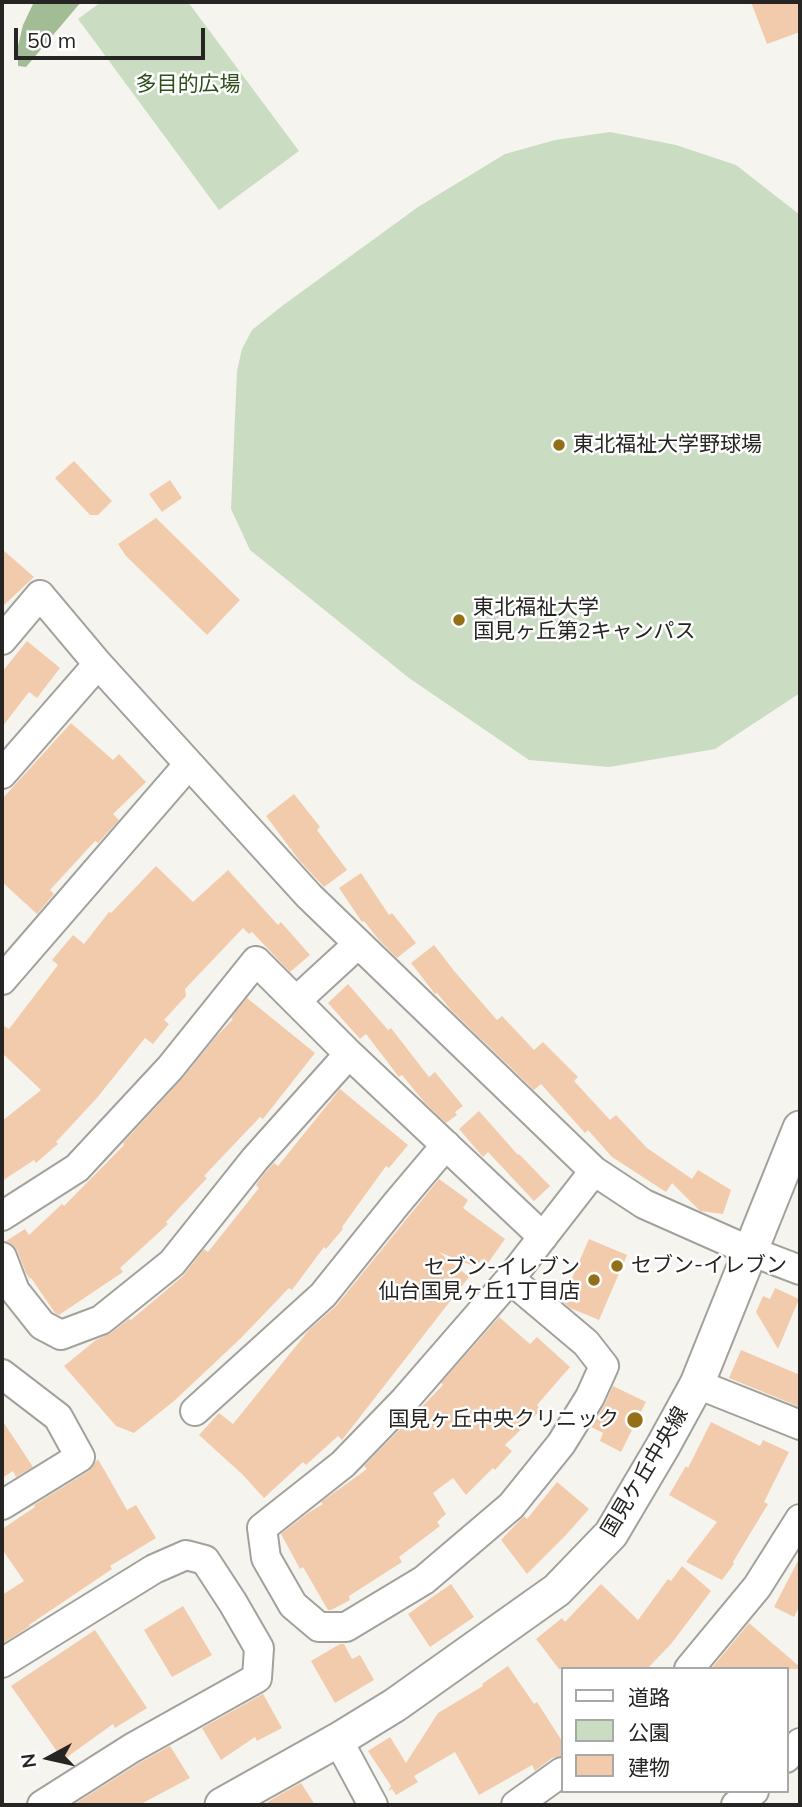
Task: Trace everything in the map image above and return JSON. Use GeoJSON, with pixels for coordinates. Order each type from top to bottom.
{"type":"FeatureCollection","features":[{"type":"Feature","properties":{"kind":"street"},"geometry":{"type":"LineString","coordinates":[[2,640],[40,595],[98,664],[309,896],[594,1171],[644,1204],[800,1270]]}},
{"type":"Feature","properties":{"kind":"street"},"geometry":{"type":"LineString","coordinates":[[2,774],[98,664]]}},
{"type":"Feature","properties":{"kind":"street"},"geometry":{"type":"LineString","coordinates":[[2,980],[189,764]]}},
{"type":"Feature","properties":{"kind":"street"},"geometry":{"type":"LineString","coordinates":[[296,1000],[358,944]]}},
{"type":"Feature","properties":{"kind":"street"},"geometry":{"type":"LineString","coordinates":[[2,1216],[78,1168],[170,1068],[256,961],[349,1054],[543,1237]]}},
{"type":"Feature","properties":{"kind":"street"},"geometry":{"type":"LineString","coordinates":[[2,1257],[15,1291],[42,1325],[61,1335],[101,1320],[172,1263],[255,1159],[349,1054]]}},
{"type":"Feature","properties":{"kind":"street","name":"国見ケ丘中央線"},"geometry":{"type":"LineString","coordinates":[[222,1805],[338,1740],[395,1704],[557,1590],[611,1534],[697,1384],[800,1128]]}},
{"type":"Feature","properties":{"kind":"street"},"geometry":{"type":"LineString","coordinates":[[195,1410],[323,1294],[446,1145]]}},
{"type":"Feature","properties":{"kind":"street"},"geometry":{"type":"LineString","coordinates":[[510,1279],[586,1343],[604,1366],[590,1397],[561,1444],[511,1506],[434,1572],[346,1627],[319,1627],[293,1605],[266,1558],[262,1528],[343,1464],[404,1401],[510,1279],[594,1171]]}},
{"type":"Feature","properties":{"kind":"street"},"geometry":{"type":"LineString","coordinates":[[2,1374],[58,1417],[80,1457],[2,1505]]}},
{"type":"Feature","properties":{"kind":"street"},"geometry":{"type":"LineString","coordinates":[[697,1384],[800,1425]]}},
{"type":"Feature","properties":{"kind":"street"},"geometry":{"type":"LineString","coordinates":[[691,1667],[757,1587],[800,1519]]}},
{"type":"Feature","properties":{"kind":"street"},"geometry":{"type":"LineString","coordinates":[[2,1663],[154,1569],[186,1555],[205,1560],[259,1648],[257,1678],[132,1748],[41,1805]]}},
{"type":"Feature","properties":{"kind":"street"},"geometry":{"type":"LineString","coordinates":[[338,1740],[373,1805]]}},
{"type":"Feature","properties":{"kind":"street"},"geometry":{"type":"LineString","coordinates":[[788,1756],[800,1743]]}},
{"type":"Feature","properties":{"kind":"street"},"geometry":{"type":"LineString","coordinates":[[516,1805],[560,1773]]}},
{"type":"Feature","properties":{"kind":"street"},"geometry":{"type":"LineString","coordinates":[[736,1805],[751,1793]]}},
{"type":"Feature","properties":{"kind":"green space"},"geometry":{"type":"Polygon","coordinates":[[[34,2],[81,2],[26,67],[18,66],[18,46],[23,25],[34,2]]]}},
{"type":"Feature","properties":{"kind":"green space","name":"多目的広場"},"geometry":{"type":"Polygon","coordinates":[[[101,2],[188,2],[299,151],[219,210],[78,19],[101,2]]]}},
{"type":"Feature","properties":{"kind":"green space","name":"東北福祉大学野球場"},"geometry":{"type":"Polygon","coordinates":[[[610,132],[676,145],[736,165],[800,215],[800,693],[715,749],[609,767],[529,760],[409,678],[250,550],[231,509],[237,371],[242,349],[252,330],[418,207],[505,154],[555,140],[610,132]]]}},
{"type":"Feature","properties":{"kind":"building"},"geometry":{"type":"Polygon","coordinates":[[[751,2],[800,2],[800,32],[767,44],[751,2]]]}},
{"type":"Feature","properties":{"kind":"building"},"geometry":{"type":"Polygon","coordinates":[[[74,461],[112,501],[98,515],[90,515],[55,478],[74,461]]]}},
{"type":"Feature","properties":{"kind":"building"},"geometry":{"type":"Polygon","coordinates":[[[170,480],[182,498],[162,512],[149,494],[170,480]]]}},
{"type":"Feature","properties":{"kind":"building"},"geometry":{"type":"Polygon","coordinates":[[[156,518],[240,600],[207,635],[126,556],[118,544],[156,518]]]}},
{"type":"Feature","properties":{"kind":"building"},"geometry":{"type":"Polygon","coordinates":[[[2,549],[34,577],[2,607],[2,549]]]}},
{"type":"Feature","properties":{"kind":"building"},"geometry":{"type":"Polygon","coordinates":[[[27,641],[60,668],[37,698],[29,692],[2,727],[2,672],[27,641]]]}},
{"type":"Feature","properties":{"kind":"building"},"geometry":{"type":"Polygon","coordinates":[[[71,723],[113,760],[119,754],[146,782],[113,814],[119,820],[98,843],[95,841],[50,890],[54,894],[37,914],[2,882],[2,799],[71,723]]]}},
{"type":"Feature","properties":{"kind":"building"},"geometry":{"type":"Polygon","coordinates":[[[294,794],[320,827],[317,830],[347,870],[324,887],[299,860],[266,816],[294,794]]]}},
{"type":"Feature","properties":{"kind":"building"},"geometry":{"type":"Polygon","coordinates":[[[156,866],[193,902],[228,870],[278,925],[281,922],[310,955],[290,972],[252,932],[249,934],[243,928],[185,989],[186,996],[164,1020],[169,1024],[153,1044],[145,1038],[96,1099],[56,1142],[58,1144],[36,1163],[34,1160],[2,1181],[2,1121],[41,1090],[2,1053],[2,1025],[9,1029],[58,965],[52,960],[73,935],[84,944],[109,912],[111,913],[156,866]]]}},
{"type":"Feature","properties":{"kind":"building"},"geometry":{"type":"Polygon","coordinates":[[[361,873],[389,915],[392,913],[416,943],[397,958],[364,921],[362,922],[339,888],[361,873]]]}},
{"type":"Feature","properties":{"kind":"building"},"geometry":{"type":"Polygon","coordinates":[[[434,945],[497,1020],[502,1016],[534,1050],[543,1042],[578,1077],[574,1081],[610,1120],[616,1115],[647,1148],[692,1179],[698,1170],[731,1190],[723,1214],[700,1211],[672,1183],[666,1192],[612,1157],[588,1130],[585,1133],[541,1084],[534,1090],[452,1011],[437,993],[435,994],[411,963],[434,945]]]}},
{"type":"Feature","properties":{"kind":"building"},"geometry":{"type":"Polygon","coordinates":[[[348,984],[388,1030],[391,1028],[429,1077],[435,1072],[463,1106],[455,1112],[457,1115],[446,1123],[402,1075],[399,1077],[366,1034],[360,1039],[328,1003],[348,984]]]}},
{"type":"Feature","properties":{"kind":"building"},"geometry":{"type":"Polygon","coordinates":[[[247,998],[315,1053],[263,1119],[260,1117],[204,1176],[207,1178],[166,1222],[168,1224],[120,1268],[123,1272],[59,1315],[55,1313],[26,1273],[17,1250],[6,1241],[25,1229],[29,1235],[62,1204],[64,1206],[124,1145],[233,1019],[231,1018],[247,998]]]}},
{"type":"Feature","properties":{"kind":"building"},"geometry":{"type":"Polygon","coordinates":[[[340,1089],[408,1145],[389,1168],[386,1166],[343,1229],[326,1249],[324,1247],[292,1290],[289,1288],[174,1401],[134,1433],[116,1426],[64,1366],[96,1340],[131,1320],[183,1276],[204,1249],[208,1252],[259,1188],[256,1185],[264,1174],[274,1163],[278,1166],[340,1089]]]}},
{"type":"Feature","properties":{"kind":"building"},"geometry":{"type":"Polygon","coordinates":[[[479,1111],[550,1186],[534,1201],[488,1152],[483,1157],[459,1129],[479,1111]]]}},
{"type":"Feature","properties":{"kind":"building"},"geometry":{"type":"Polygon","coordinates":[[[439,1179],[468,1200],[463,1208],[505,1239],[488,1263],[482,1259],[476,1267],[439,1252],[469,1277],[342,1440],[338,1436],[306,1465],[303,1462],[264,1498],[199,1435],[219,1413],[233,1424],[309,1330],[336,1306],[439,1179]]]}},
{"type":"Feature","properties":{"kind":"building","name":"セブン-イレブン 仙台国見ヶ丘1丁目店"},"geometry":{"type":"Polygon","coordinates":[[[589,1239],[627,1255],[599,1320],[570,1308],[562,1301],[589,1239]]]}},
{"type":"Feature","properties":{"kind":"building"},"geometry":{"type":"Polygon","coordinates":[[[775,1288],[799,1299],[778,1349],[756,1312],[763,1296],[770,1299],[775,1288]]]}},
{"type":"Feature","properties":{"kind":"building"},"geometry":{"type":"Polygon","coordinates":[[[499,1317],[530,1344],[537,1337],[570,1367],[537,1405],[541,1410],[505,1445],[512,1451],[495,1470],[493,1468],[466,1495],[453,1478],[433,1493],[446,1514],[437,1522],[440,1526],[399,1557],[402,1562],[349,1596],[350,1600],[328,1610],[303,1567],[300,1569],[281,1534],[367,1469],[364,1466],[443,1385],[441,1383],[499,1317]]]}},
{"type":"Feature","properties":{"kind":"building"},"geometry":{"type":"Polygon","coordinates":[[[741,1350],[800,1375],[800,1407],[729,1378],[741,1350]]]}},
{"type":"Feature","properties":{"kind":"building"},"geometry":{"type":"Polygon","coordinates":[[[613,1386],[646,1402],[621,1452],[600,1441],[603,1433],[591,1427],[613,1386]]]}},
{"type":"Feature","properties":{"kind":"building"},"geometry":{"type":"Polygon","coordinates":[[[2,1420],[33,1467],[16,1477],[13,1471],[2,1478],[2,1420]]]}},
{"type":"Feature","properties":{"kind":"building"},"geometry":{"type":"Polygon","coordinates":[[[711,1422],[760,1446],[763,1440],[789,1452],[764,1502],[768,1504],[722,1580],[686,1562],[717,1522],[669,1495],[686,1466],[688,1468],[711,1422]]]}},
{"type":"Feature","properties":{"kind":"building"},"geometry":{"type":"Polygon","coordinates":[[[98,1459],[127,1510],[136,1505],[156,1538],[110,1566],[112,1569],[2,1644],[2,1595],[24,1581],[2,1549],[2,1529],[35,1507],[34,1505],[89,1471],[98,1459]]]}},
{"type":"Feature","properties":{"kind":"building"},"geometry":{"type":"Polygon","coordinates":[[[557,1482],[589,1509],[527,1574],[501,1540],[524,1516],[527,1519],[557,1482]]]}},
{"type":"Feature","properties":{"kind":"building"},"geometry":{"type":"Polygon","coordinates":[[[800,1557],[800,1605],[794,1617],[774,1607],[800,1557]]]}},
{"type":"Feature","properties":{"kind":"building"},"geometry":{"type":"Polygon","coordinates":[[[682,1566],[711,1591],[671,1644],[649,1667],[559,1669],[536,1639],[562,1618],[565,1622],[601,1584],[638,1620],[668,1579],[671,1581],[682,1566]]]}},
{"type":"Feature","properties":{"kind":"building"},"geometry":{"type":"Polygon","coordinates":[[[451,1584],[474,1617],[430,1647],[408,1614],[451,1584]]]}},
{"type":"Feature","properties":{"kind":"building"},"geometry":{"type":"Polygon","coordinates":[[[183,1606],[212,1655],[172,1677],[144,1630],[183,1606]]]}},
{"type":"Feature","properties":{"kind":"building"},"geometry":{"type":"Polygon","coordinates":[[[749,1623],[800,1669],[788,1667],[713,1667],[749,1623]]]}},
{"type":"Feature","properties":{"kind":"building"},"geometry":{"type":"Polygon","coordinates":[[[95,1630],[147,1708],[115,1728],[113,1724],[63,1760],[11,1686],[95,1630]]]}},
{"type":"Feature","properties":{"kind":"building"},"geometry":{"type":"Polygon","coordinates":[[[344,1644],[352,1659],[360,1655],[374,1680],[335,1703],[311,1661],[344,1644]]]}},
{"type":"Feature","properties":{"kind":"building"},"geometry":{"type":"Polygon","coordinates":[[[508,1666],[534,1704],[537,1702],[560,1738],[560,1756],[552,1758],[535,1771],[532,1765],[479,1795],[455,1752],[414,1776],[418,1782],[396,1795],[392,1789],[388,1791],[391,1786],[368,1751],[390,1737],[406,1763],[438,1713],[483,1686],[482,1684],[508,1666]]]}},
{"type":"Feature","properties":{"kind":"building"},"geometry":{"type":"Polygon","coordinates":[[[263,1694],[282,1728],[257,1741],[255,1737],[221,1760],[202,1728],[263,1694]]]}},
{"type":"Feature","properties":{"kind":"building"},"geometry":{"type":"Polygon","coordinates":[[[170,1746],[190,1778],[139,1805],[73,1805],[141,1762],[170,1746]]]}},
{"type":"Feature","properties":{"kind":"building"},"geometry":{"type":"Polygon","coordinates":[[[301,1783],[315,1805],[263,1805],[281,1794],[301,1783]]]}},
{"type":"Feature","properties":{"kind":"place","name":"東北福祉大学野球場"},"geometry":{"type":"Point","coordinates":[559,445]}},
{"type":"Feature","properties":{"kind":"place","name":"東北福祉大学 国見ヶ丘第2キャンパス"},"geometry":{"type":"Point","coordinates":[459,620]}},
{"type":"Feature","properties":{"kind":"place","name":"セブン-イレブン"},"geometry":{"type":"Point","coordinates":[617,1266]}},
{"type":"Feature","properties":{"kind":"place","name":"セブン-イレブン 仙台国見ヶ丘1丁目店"},"geometry":{"type":"Point","coordinates":[594,1280]}},
{"type":"Feature","properties":{"kind":"place","name":"国見ヶ丘中央クリニック"},"geometry":{"type":"Point","coordinates":[635,1420]}}]}
